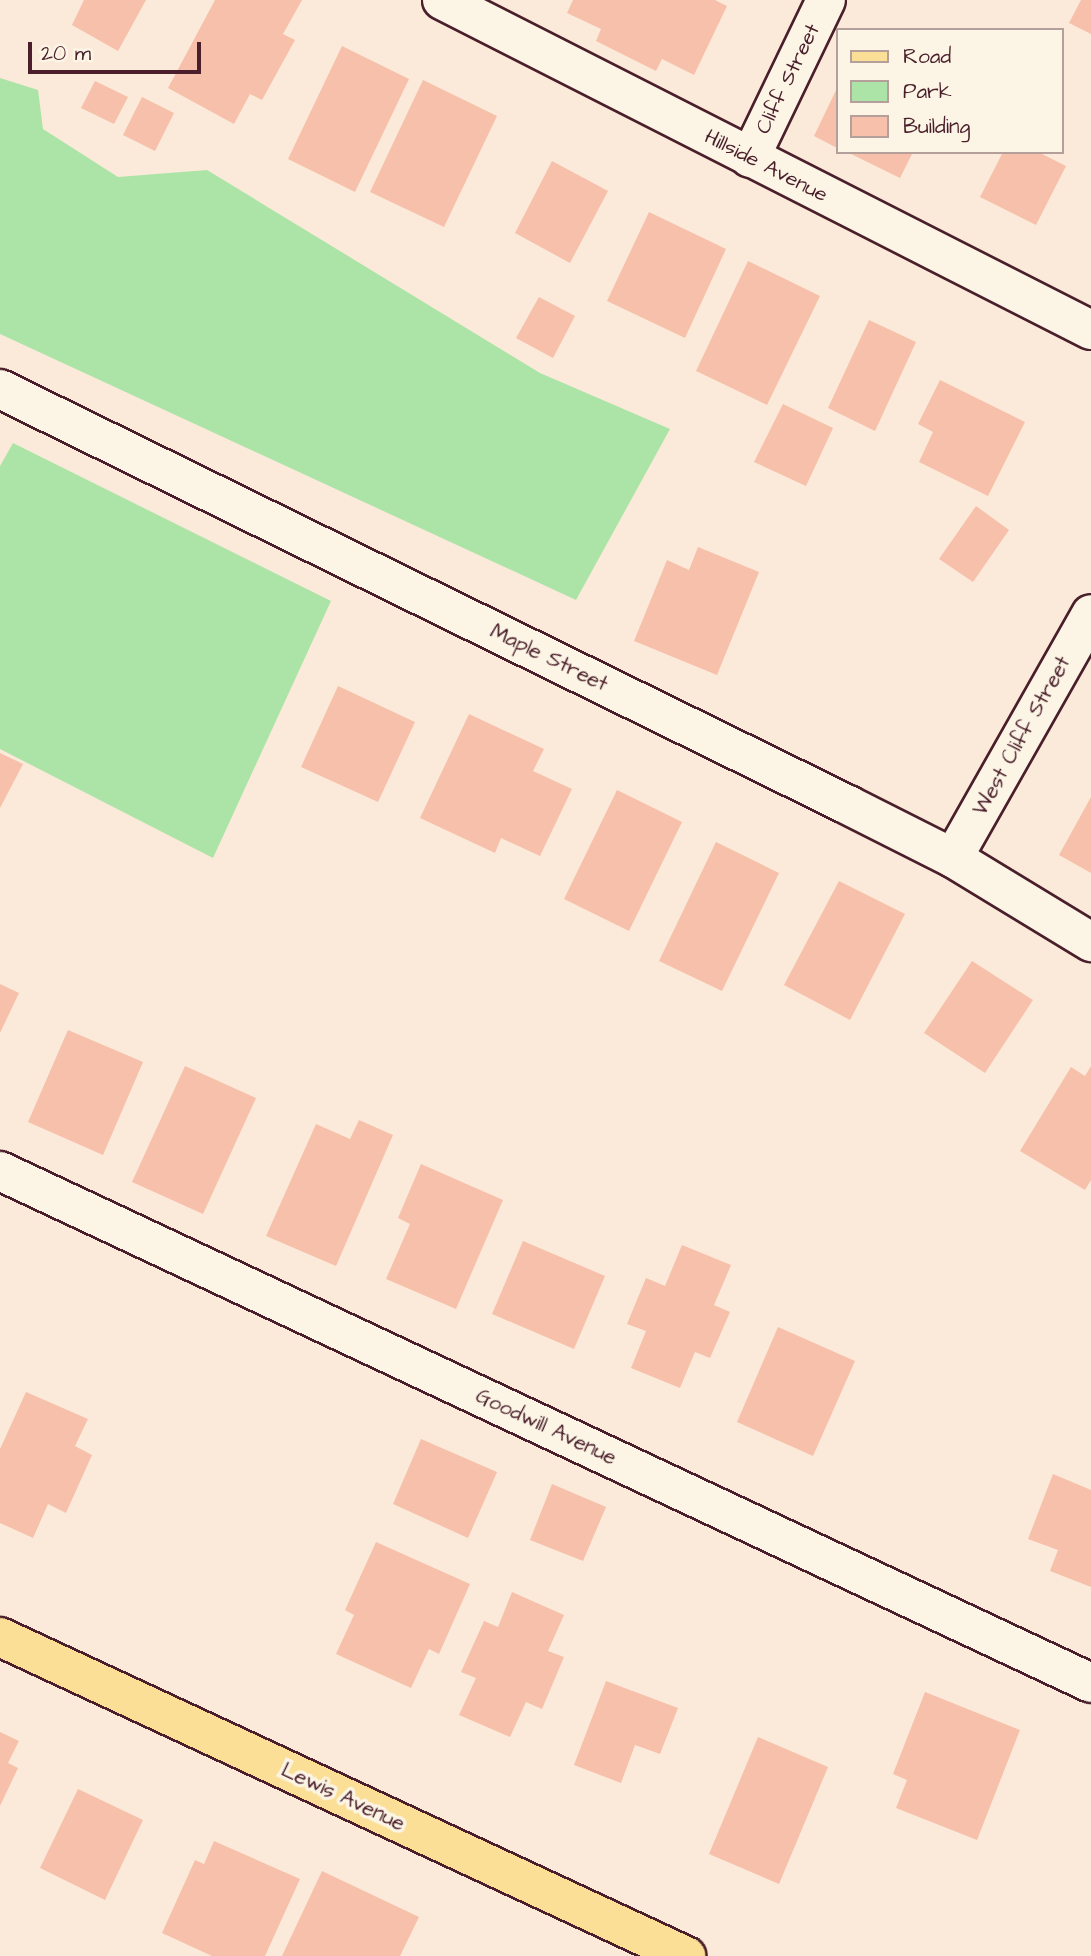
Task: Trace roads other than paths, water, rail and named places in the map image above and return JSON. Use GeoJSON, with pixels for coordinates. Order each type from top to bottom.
{"type":"FeatureCollection","features":[{"type":"Feature","properties":{"kind":"main road","name":"Lewis Avenue"},"geometry":{"type":"LineString","coordinates":[[0,1637],[662,1951]]}},
{"type":"Feature","properties":{"kind":"street","name":"Hillside Avenue"},"geometry":{"type":"LineString","coordinates":[[442,0],[1091,330]]}},
{"type":"Feature","properties":{"kind":"street","name":"Cliff Street"},"geometry":{"type":"LineString","coordinates":[[750,158],[826,0]]}},
{"type":"Feature","properties":{"kind":"street","name":"Maple Street"},"geometry":{"type":"LineString","coordinates":[[0,389],[953,858],[1091,942]]}},
{"type":"Feature","properties":{"kind":"street","name":"West Cliff Street"},"geometry":{"type":"LineString","coordinates":[[953,858],[1091,614]]}},
{"type":"Feature","properties":{"kind":"street","name":"Goodwill Avenue"},"geometry":{"type":"LineString","coordinates":[[0,1171],[1091,1683]]}}]}
